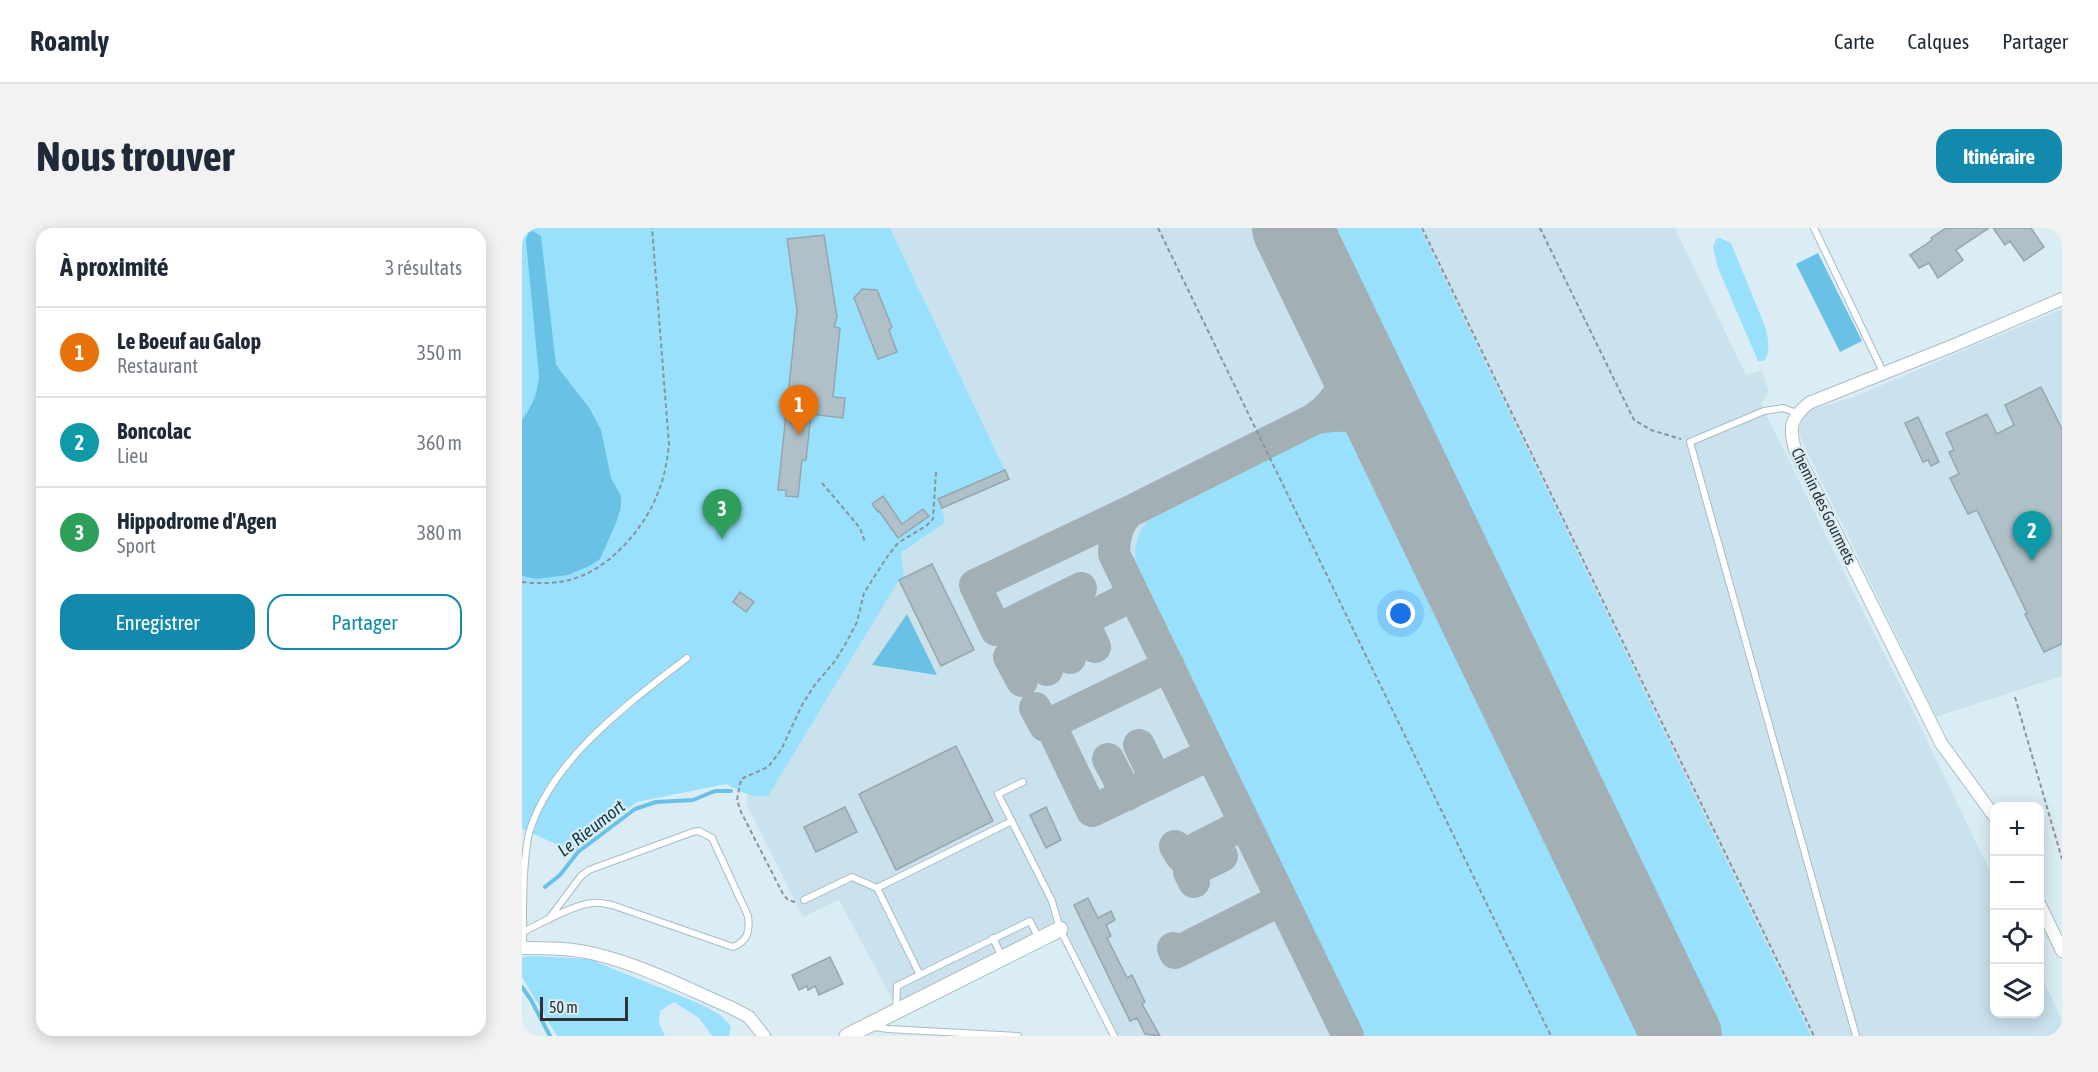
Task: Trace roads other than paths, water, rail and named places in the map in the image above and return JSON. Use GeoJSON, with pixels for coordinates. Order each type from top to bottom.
{"type":"FeatureCollection","features":[{"type":"Feature","properties":{"kind":"street"},"geometry":{"type":"LineString","coordinates":[[1797,413],[1809,403],[2062,299]]}},
{"type":"Feature","properties":{"kind":"street","name":"Chemin des Gourmets"},"geometry":{"type":"LineString","coordinates":[[1797,413],[1792,423],[1791,435],[1796,450],[1941,743],[1990,809]]}},
{"type":"Feature","properties":{"kind":"street"},"geometry":{"type":"LineString","coordinates":[[2042,910],[2062,951]]}},
{"type":"Feature","properties":{"kind":"street"},"geometry":{"type":"LineString","coordinates":[[847,1036],[1060,929]]}},
{"type":"Feature","properties":{"kind":"street"},"geometry":{"type":"LineString","coordinates":[[522,948],[557,948],[593,953],[619,960],[732,1008],[749,1017],[764,1036]]}},
{"type":"Feature","properties":{"kind":"lane"},"geometry":{"type":"LineString","coordinates":[[1814,228],[1884,374]]}},
{"type":"Feature","properties":{"kind":"lane"},"geometry":{"type":"LineString","coordinates":[[1797,413],[1783,408],[1764,411],[1690,442],[1856,1036]]}},
{"type":"Feature","properties":{"kind":"lane"},"geometry":{"type":"LineString","coordinates":[[522,948],[523,886],[529,834],[537,811],[553,783],[606,724],[644,690],[687,658]]}},
{"type":"Feature","properties":{"kind":"lane"},"geometry":{"type":"LineString","coordinates":[[1023,782],[998,794],[1052,901],[1060,929],[1114,1036]]}},
{"type":"Feature","properties":{"kind":"lane"},"geometry":{"type":"LineString","coordinates":[[877,888],[1012,821]]}},
{"type":"Feature","properties":{"kind":"lane"},"geometry":{"type":"LineString","coordinates":[[523,932],[583,904],[593,903],[612,905],[733,947],[739,945],[747,937],[750,928],[748,916],[712,838],[699,831],[589,870],[580,876],[548,920]]}},
{"type":"Feature","properties":{"kind":"lane"},"geometry":{"type":"LineString","coordinates":[[804,900],[852,877],[877,888],[920,975]]}},
{"type":"Feature","properties":{"kind":"lane"},"geometry":{"type":"LineString","coordinates":[[896,1012],[897,986],[1030,921],[1039,940]]}},
{"type":"Feature","properties":{"kind":"lane"},"geometry":{"type":"LineString","coordinates":[[993,938],[1003,958]]}},
{"type":"Feature","properties":{"kind":"lane"},"geometry":{"type":"LineString","coordinates":[[867,1026],[1018,1036]]}},
{"type":"Feature","properties":{"kind":"waterway","name":"Le Rieumort"},"geometry":{"type":"LineString","coordinates":[[545,887],[560,875],[578,852],[635,809],[656,802],[693,800],[715,791],[731,791]]}},
{"type":"Feature","properties":{"kind":"waterway","name":"Le Rieumort"},"geometry":{"type":"LineString","coordinates":[[522,987],[550,1036]]}},
{"type":"Feature","properties":{"kind":"place","name":"Le Boeuf au Galop"},"geometry":{"type":"Point","coordinates":[799,435]}},
{"type":"Feature","properties":{"kind":"place","name":"Hippodrome d'Agen"},"geometry":{"type":"Point","coordinates":[722,539]}},
{"type":"Feature","properties":{"kind":"place","name":"Boncolac"},"geometry":{"type":"Point","coordinates":[2032,561]}}]}
